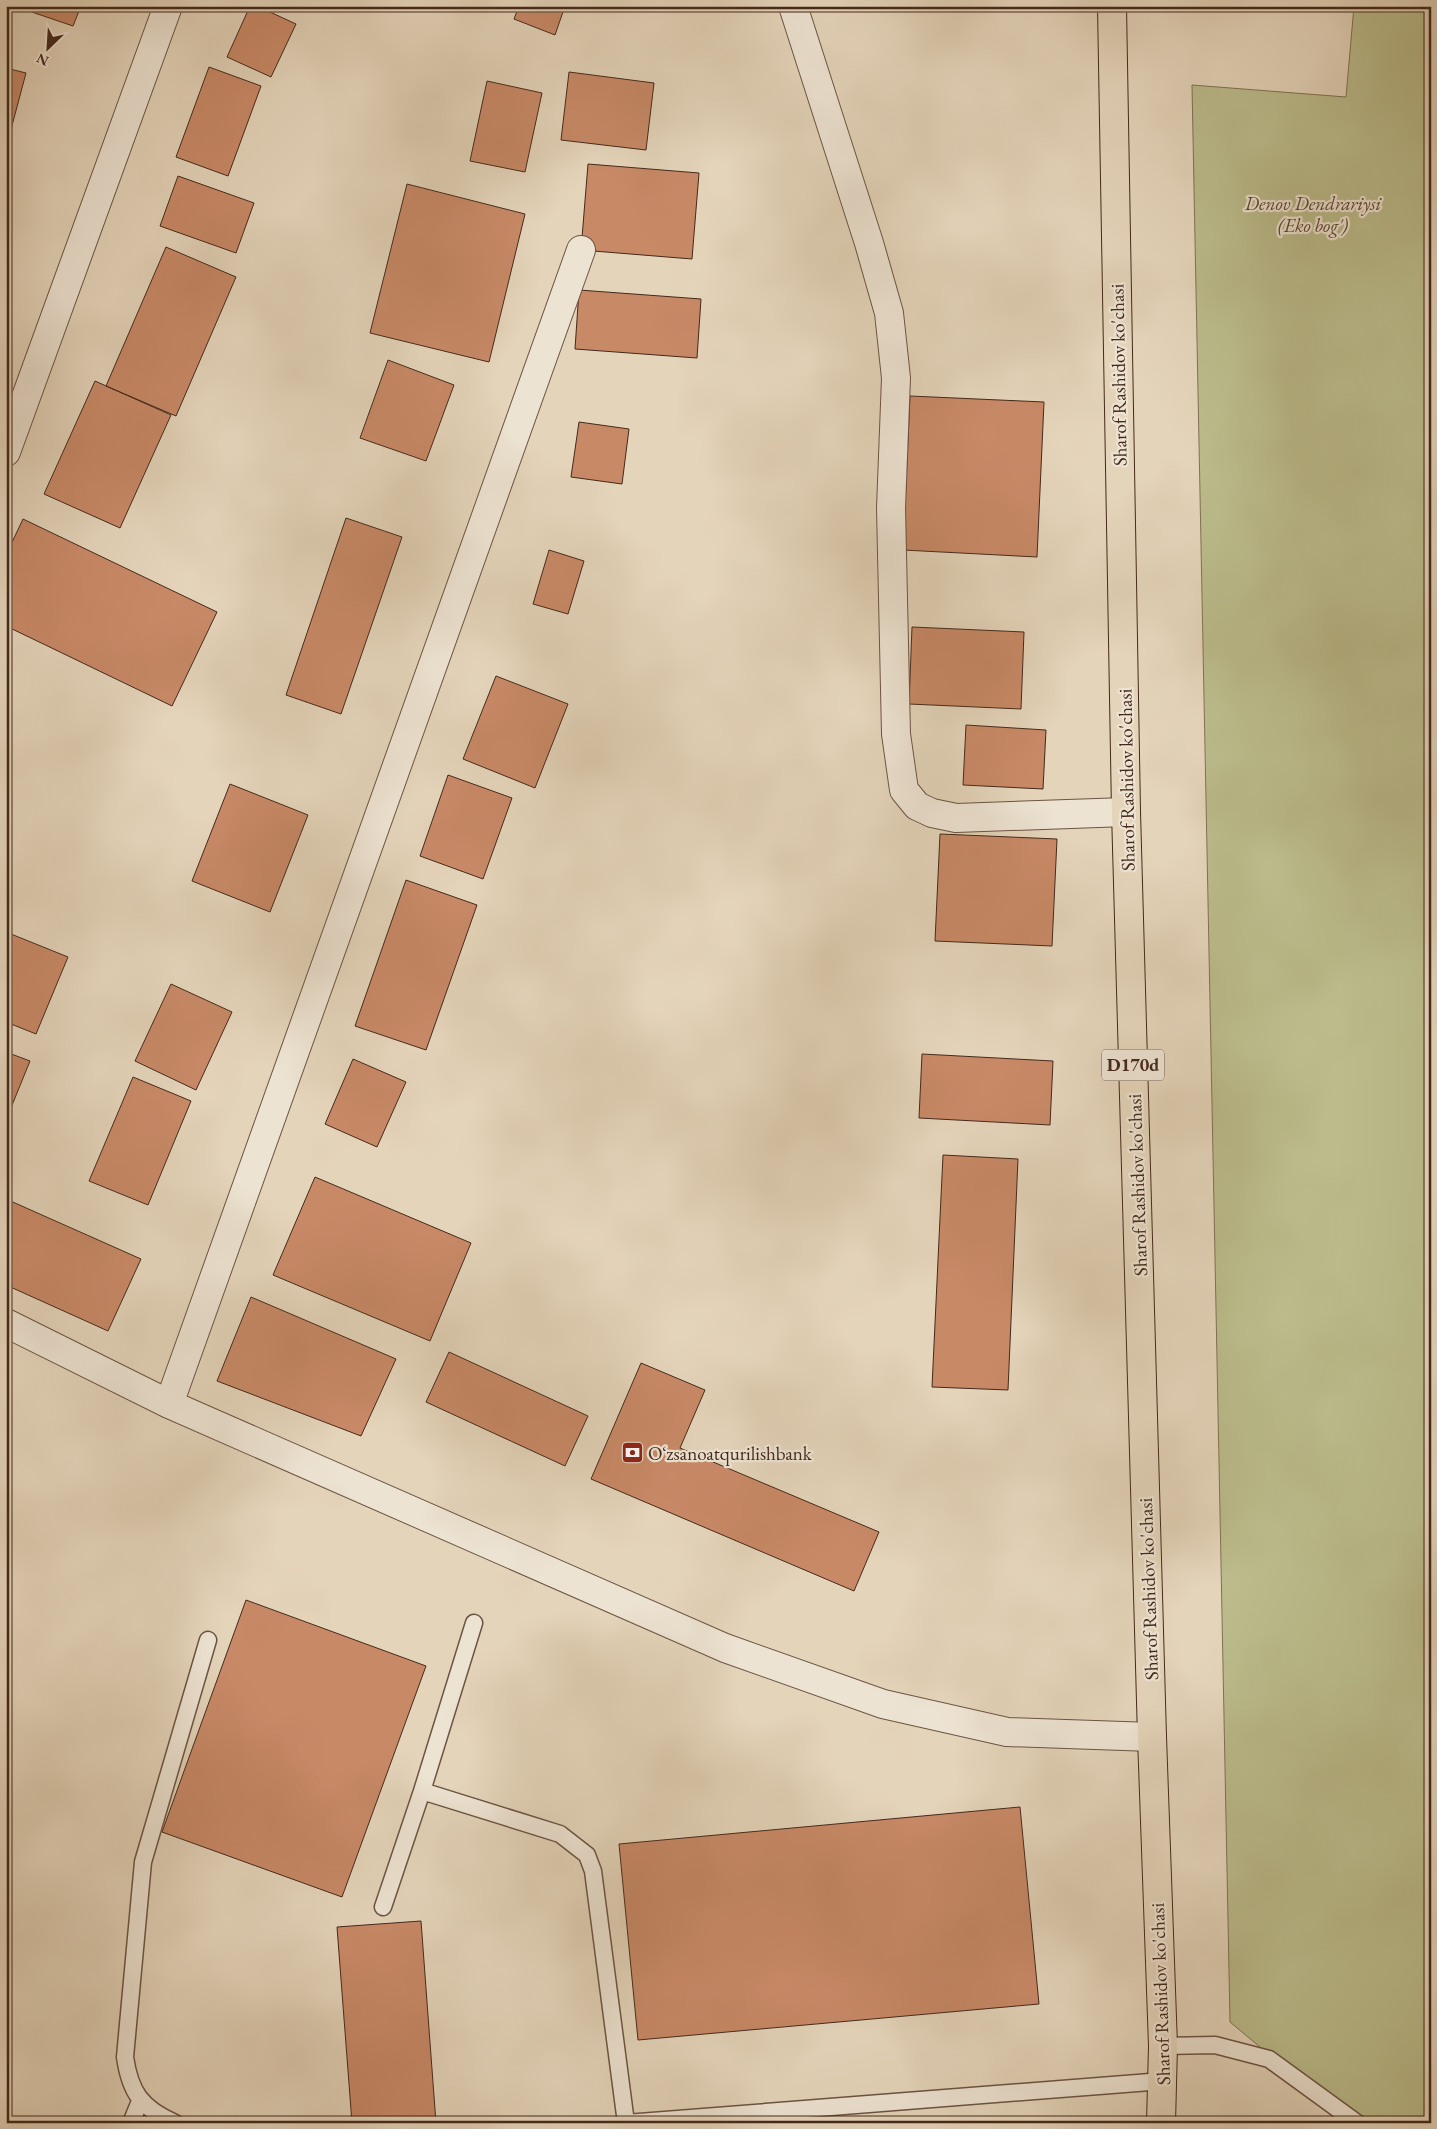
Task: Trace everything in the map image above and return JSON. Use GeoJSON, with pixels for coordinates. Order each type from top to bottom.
{"type":"FeatureCollection","features":[{"type":"Feature","properties":{"kind":"main road","name":"Sharof Rashidov ko'chasi"},"geometry":{"type":"LineString","coordinates":[[1112,6],[1126,812],[1152,1737],[1163,2046],[1161,2123]]}},
{"type":"Feature","properties":{"kind":"street"},"geometry":{"type":"LineString","coordinates":[[6,452],[168,6]]}},
{"type":"Feature","properties":{"kind":"street"},"geometry":{"type":"LineString","coordinates":[[793,6],[869,243],[889,313],[896,378],[891,508],[896,734],[904,790],[916,806],[932,813],[956,818],[1126,812]]}},
{"type":"Feature","properties":{"kind":"street"},"geometry":{"type":"LineString","coordinates":[[169,1404],[581,250]]}},
{"type":"Feature","properties":{"kind":"street"},"geometry":{"type":"LineString","coordinates":[[6,1324],[169,1404],[725,1648],[883,1704],[1007,1732],[1152,1737]]}},
{"type":"Feature","properties":{"kind":"lane"},"geometry":{"type":"LineString","coordinates":[[383,1907],[422,1791],[474,1623]]}},
{"type":"Feature","properties":{"kind":"lane"},"geometry":{"type":"LineString","coordinates":[[175,2123],[140,2101],[128,2076],[125,2057],[143,1862],[208,1640]]}},
{"type":"Feature","properties":{"kind":"lane"},"geometry":{"type":"LineString","coordinates":[[422,1791],[560,1834],[586,1855],[593,1871],[626,2123],[1163,2081]]}},
{"type":"Feature","properties":{"kind":"lane"},"geometry":{"type":"LineString","coordinates":[[1163,2046],[1216,2045],[1269,2059],[1357,2123]]}},
{"type":"Feature","properties":{"kind":"lane"},"geometry":{"type":"LineString","coordinates":[[131,2123],[140,2101]]}},
{"type":"Feature","properties":{"kind":"green space","name":"Denov Dendrariysi (Eko bog')"},"geometry":{"type":"Polygon","coordinates":[[[1354,6],[1431,6],[1431,2123],[1351,2123],[1230,2022],[1192,85],[1346,97],[1354,6]]]}},
{"type":"Feature","properties":{"kind":"building"},"geometry":{"type":"Polygon","coordinates":[[[28,6],[81,6],[73,26],[26,10],[28,6]]]}},
{"type":"Feature","properties":{"kind":"building"},"geometry":{"type":"Polygon","coordinates":[[[250,6],[257,6],[296,24],[271,77],[227,57],[250,6]]]}},
{"type":"Feature","properties":{"kind":"building"},"geometry":{"type":"Polygon","coordinates":[[[519,6],[565,6],[555,35],[514,19],[519,6]]]}},
{"type":"Feature","properties":{"kind":"building"},"geometry":{"type":"Polygon","coordinates":[[[209,67],[261,86],[228,176],[176,157],[209,67]]]}},
{"type":"Feature","properties":{"kind":"building"},"geometry":{"type":"Polygon","coordinates":[[[6,68],[26,73],[6,148],[6,68]]]}},
{"type":"Feature","properties":{"kind":"building"},"geometry":{"type":"Polygon","coordinates":[[[569,72],[654,83],[646,150],[561,140],[569,72]]]}},
{"type":"Feature","properties":{"kind":"building"},"geometry":{"type":"Polygon","coordinates":[[[487,81],[542,93],[525,172],[470,161],[487,81]]]}},
{"type":"Feature","properties":{"kind":"building"},"geometry":{"type":"Polygon","coordinates":[[[588,164],[699,173],[692,259],[581,250],[588,164]]]}},
{"type":"Feature","properties":{"kind":"building"},"geometry":{"type":"Polygon","coordinates":[[[178,176],[254,203],[236,253],[160,226],[178,176]]]}},
{"type":"Feature","properties":{"kind":"building"},"geometry":{"type":"Polygon","coordinates":[[[407,184],[525,214],[489,362],[370,333],[407,184]]]}},
{"type":"Feature","properties":{"kind":"building"},"geometry":{"type":"Polygon","coordinates":[[[166,247],[236,277],[176,416],[106,386],[166,247]]]}},
{"type":"Feature","properties":{"kind":"building"},"geometry":{"type":"Polygon","coordinates":[[[579,290],[701,299],[697,358],[575,349],[579,290]]]}},
{"type":"Feature","properties":{"kind":"building"},"geometry":{"type":"Polygon","coordinates":[[[388,360],[454,385],[426,461],[360,438],[388,360]]]}},
{"type":"Feature","properties":{"kind":"building"},"geometry":{"type":"Polygon","coordinates":[[[95,381],[171,415],[120,528],[44,494],[95,381]]]}},
{"type":"Feature","properties":{"kind":"building"},"geometry":{"type":"Polygon","coordinates":[[[910,396],[1044,402],[1037,557],[903,550],[910,396]]]}},
{"type":"Feature","properties":{"kind":"building"},"geometry":{"type":"Polygon","coordinates":[[[579,422],[629,429],[622,484],[571,477],[579,422]]]}},
{"type":"Feature","properties":{"kind":"building"},"geometry":{"type":"Polygon","coordinates":[[[346,518],[402,537],[341,714],[286,695],[346,518]]]}},
{"type":"Feature","properties":{"kind":"building"},"geometry":{"type":"Polygon","coordinates":[[[23,519],[217,612],[172,706],[6,626],[6,555],[23,519]]]}},
{"type":"Feature","properties":{"kind":"building"},"geometry":{"type":"Polygon","coordinates":[[[549,550],[584,561],[568,614],[533,604],[549,550]]]}},
{"type":"Feature","properties":{"kind":"building"},"geometry":{"type":"Polygon","coordinates":[[[912,627],[1024,632],[1021,709],[909,704],[912,627]]]}},
{"type":"Feature","properties":{"kind":"building"},"geometry":{"type":"Polygon","coordinates":[[[496,676],[568,704],[535,788],[463,759],[496,676]]]}},
{"type":"Feature","properties":{"kind":"building"},"geometry":{"type":"Polygon","coordinates":[[[966,725],[1046,730],[1043,789],[963,785],[966,725]]]}},
{"type":"Feature","properties":{"kind":"building"},"geometry":{"type":"Polygon","coordinates":[[[448,775],[512,798],[483,879],[420,856],[448,775]]]}},
{"type":"Feature","properties":{"kind":"building"},"geometry":{"type":"Polygon","coordinates":[[[230,784],[308,815],[270,912],[192,881],[230,784]]]}},
{"type":"Feature","properties":{"kind":"building"},"geometry":{"type":"Polygon","coordinates":[[[940,834],[1057,839],[1052,946],[935,941],[940,834]]]}},
{"type":"Feature","properties":{"kind":"building"},"geometry":{"type":"Polygon","coordinates":[[[406,880],[477,905],[426,1050],[355,1026],[406,880]]]}},
{"type":"Feature","properties":{"kind":"building"},"geometry":{"type":"Polygon","coordinates":[[[6,932],[68,957],[36,1034],[6,1022],[6,932]]]}},
{"type":"Feature","properties":{"kind":"building"},"geometry":{"type":"Polygon","coordinates":[[[171,984],[232,1012],[196,1090],[135,1061],[171,984]]]}},
{"type":"Feature","properties":{"kind":"building"},"geometry":{"type":"Polygon","coordinates":[[[6,1052],[30,1061],[6,1120],[6,1052]]]}},
{"type":"Feature","properties":{"kind":"building"},"geometry":{"type":"Polygon","coordinates":[[[922,1054],[1053,1061],[1050,1125],[919,1118],[922,1054]]]}},
{"type":"Feature","properties":{"kind":"building"},"geometry":{"type":"Polygon","coordinates":[[[353,1059],[406,1082],[377,1147],[325,1124],[353,1059]]]}},
{"type":"Feature","properties":{"kind":"building"},"geometry":{"type":"Polygon","coordinates":[[[133,1077],[191,1101],[148,1205],[89,1181],[133,1077]]]}},
{"type":"Feature","properties":{"kind":"building"},"geometry":{"type":"Polygon","coordinates":[[[943,1155],[1018,1159],[1008,1390],[932,1387],[943,1155]]]}},
{"type":"Feature","properties":{"kind":"building"},"geometry":{"type":"Polygon","coordinates":[[[315,1177],[471,1243],[430,1341],[273,1275],[315,1177]]]}},
{"type":"Feature","properties":{"kind":"building"},"geometry":{"type":"Polygon","coordinates":[[[6,1199],[141,1259],[108,1331],[6,1285],[6,1199]]]}},
{"type":"Feature","properties":{"kind":"building"},"geometry":{"type":"Polygon","coordinates":[[[251,1297],[396,1359],[361,1436],[217,1381],[251,1297]]]}},
{"type":"Feature","properties":{"kind":"building"},"geometry":{"type":"Polygon","coordinates":[[[449,1352],[588,1416],[565,1466],[426,1402],[449,1352]]]}},
{"type":"Feature","properties":{"kind":"building"},"geometry":{"type":"Polygon","coordinates":[[[641,1363],[705,1390],[680,1448],[879,1532],[854,1591],[591,1479],[641,1363]]]}},
{"type":"Feature","properties":{"kind":"building"},"geometry":{"type":"Polygon","coordinates":[[[246,1600],[426,1666],[342,1897],[162,1832],[246,1600]]]}},
{"type":"Feature","properties":{"kind":"building"},"geometry":{"type":"Polygon","coordinates":[[[1020,1807],[1039,2004],[638,2040],[619,1844],[1020,1807]]]}},
{"type":"Feature","properties":{"kind":"building"},"geometry":{"type":"Polygon","coordinates":[[[421,1921],[436,2123],[352,2123],[337,1927],[421,1921]]]}},
{"type":"Feature","properties":{"kind":"place","name":"Oʻzsanoatqurilishbank"},"geometry":{"type":"Point","coordinates":[632,1453]}}]}
